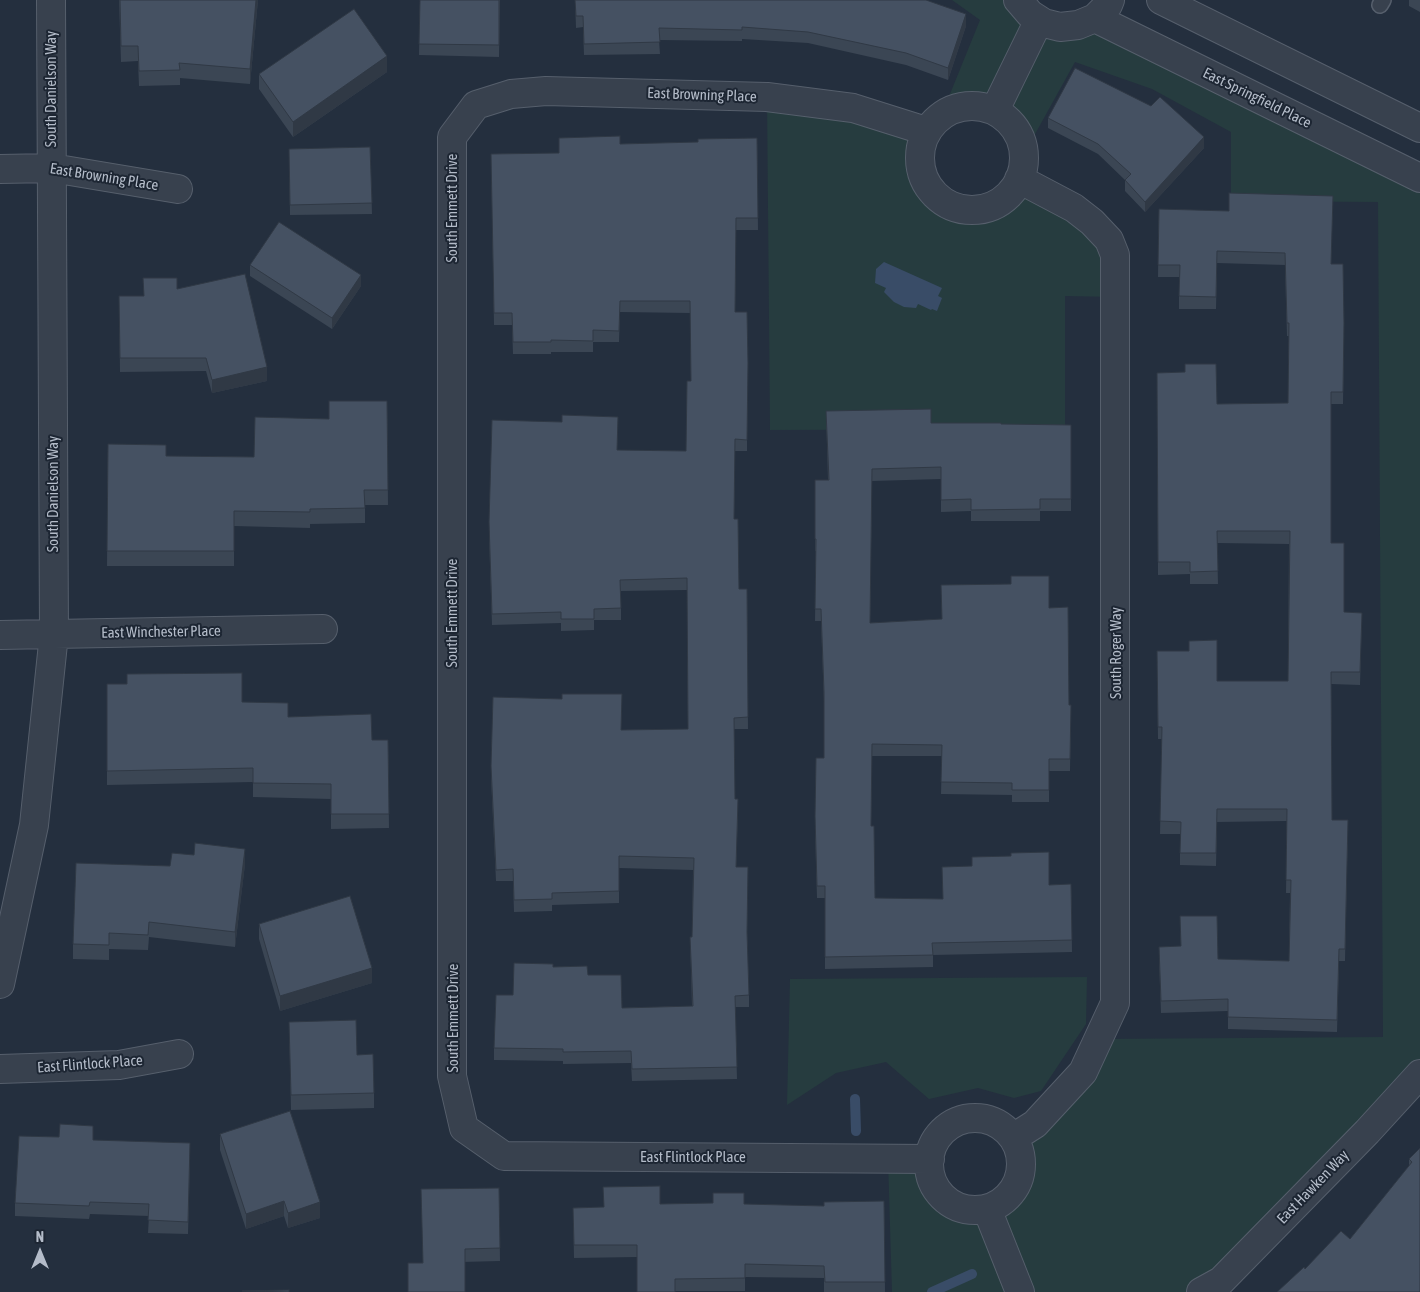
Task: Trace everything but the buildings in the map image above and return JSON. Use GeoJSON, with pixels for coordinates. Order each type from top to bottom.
{"type":"FeatureCollection","features":[{"type":"Feature","properties":{"kind":"street","name":"South Danielson Way"},"geometry":{"type":"LineString","coordinates":[[0,984],[34,825],[54,634],[51,0]]}},
{"type":"Feature","properties":{"kind":"street"},"geometry":{"type":"LineString","coordinates":[[1018,0],[1030,14],[1039,20],[1060,27],[1078,25],[1102,9]]}},
{"type":"Feature","properties":{"kind":"street"},"geometry":{"type":"LineString","coordinates":[[1162,0],[1420,128]]}},
{"type":"Feature","properties":{"kind":"street","name":"East Springfield Place"},"geometry":{"type":"LineString","coordinates":[[1102,9],[1420,178]]}},
{"type":"Feature","properties":{"kind":"street"},"geometry":{"type":"LineString","coordinates":[[995,110],[1039,20]]}},
{"type":"Feature","properties":{"kind":"street","name":"East Browning Place"},"geometry":{"type":"LineString","coordinates":[[476,105],[511,94],[546,91],[768,97],[853,108],[926,131]]}},
{"type":"Feature","properties":{"kind":"street","name":"South Emmett Drive"},"geometry":{"type":"LineString","coordinates":[[464,1128],[452,1076],[452,138],[476,105]]}},
{"type":"Feature","properties":{"kind":"street"},"geometry":{"type":"LineString","coordinates":[[962,106],[979,106],[995,110],[1010,121],[1020,136],[1024,154],[1023,172],[1014,188],[1002,201],[985,209],[967,210],[951,206],[937,198],[926,184],[920,168],[919,152],[926,131],[933,122],[946,112],[962,106]]}},
{"type":"Feature","properties":{"kind":"street","name":"East Browning Place"},"geometry":{"type":"LineString","coordinates":[[0,169],[52,168],[178,188]]}},
{"type":"Feature","properties":{"kind":"street","name":"South Roger Way"},"geometry":{"type":"LineString","coordinates":[[1013,1138],[1035,1124],[1083,1072],[1116,1003],[1115,255],[1109,240],[1092,222],[1074,208],[1019,179]]}},
{"type":"Feature","properties":{"kind":"street","name":"East Winchester Place"},"geometry":{"type":"LineString","coordinates":[[0,635],[323,629]]}},
{"type":"Feature","properties":{"kind":"street","name":"East Flintlock Place"},"geometry":{"type":"LineString","coordinates":[[0,1069],[119,1065],[179,1054]]}},
{"type":"Feature","properties":{"kind":"street","name":"East Hawken Way"},"geometry":{"type":"LineString","coordinates":[[1201,1292],[1221,1281],[1361,1139],[1420,1074]]}},
{"type":"Feature","properties":{"kind":"street"},"geometry":{"type":"LineString","coordinates":[[972,1118],[988,1120],[1002,1127],[1013,1138],[1020,1151],[1022,1166],[1019,1180],[1011,1194],[1000,1203],[987,1209],[972,1210],[958,1207],[945,1199],[935,1187],[930,1174],[930,1159],[934,1144],[943,1131],[956,1122],[972,1118]]}},
{"type":"Feature","properties":{"kind":"street","name":"East Flintlock Place"},"geometry":{"type":"LineString","coordinates":[[464,1128],[504,1156],[930,1159]]}},
{"type":"Feature","properties":{"kind":"street"},"geometry":{"type":"LineString","coordinates":[[987,1209],[1020,1292]]}},
{"type":"Feature","properties":{"kind":"green space"},"geometry":{"type":"Polygon","coordinates":[[[952,0],[1018,0],[1420,178],[1420,1074],[1201,1292],[892,1292],[888,1159],[930,1159],[930,1174],[935,1187],[945,1199],[958,1207],[972,1210],[987,1209],[1000,1203],[1011,1194],[1019,1181],[1022,1166],[1020,1151],[1013,1138],[1099,1039],[1383,1037],[1378,202],[1231,201],[1231,132],[1152,89],[1075,62],[1024,154],[1020,136],[1010,121],[995,111],[979,105],[962,106],[950,110],[950,94],[980,20],[952,0]]]}},
{"type":"Feature","properties":{"kind":"green space"},"geometry":{"type":"Polygon","coordinates":[[[767,97],[924,136],[919,152],[920,168],[926,184],[937,197],[951,206],[967,210],[985,209],[1002,201],[1015,188],[1092,222],[1116,297],[1065,296],[1065,429],[770,430],[767,97]]]}},
{"type":"Feature","properties":{"kind":"green space"},"geometry":{"type":"Polygon","coordinates":[[[1087,977],[1086,1024],[1041,1091],[1014,1098],[978,1088],[929,1099],[886,1062],[836,1073],[787,1105],[790,979],[1087,977]]]}},
{"type":"Feature","properties":{"kind":"water"},"geometry":{"type":"Polygon","coordinates":[[[884,262],[942,288],[938,296],[942,298],[937,311],[918,304],[916,308],[904,307],[894,302],[884,292],[886,288],[875,283],[876,269],[884,262]]]}},
{"type":"Feature","properties":{"kind":"waterway"},"geometry":{"type":"LineString","coordinates":[[855,1099],[856,1131]]}},
{"type":"Feature","properties":{"kind":"waterway"},"geometry":{"type":"LineString","coordinates":[[932,1292],[972,1274]]}}]}
